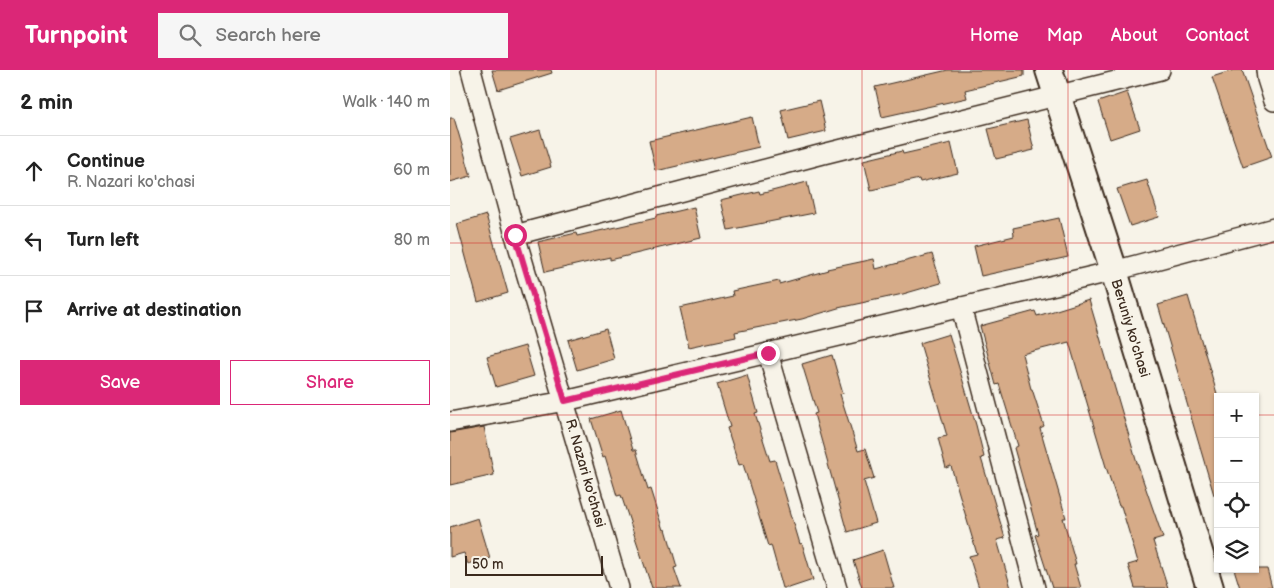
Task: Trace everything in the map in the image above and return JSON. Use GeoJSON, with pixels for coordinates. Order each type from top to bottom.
{"type":"FeatureCollection","features":[{"type":"Feature","properties":{"kind":"street","name":"R. Nazari ko'chasi"},"geometry":{"type":"LineString","coordinates":[[471,70],[515,235],[620,588]]}},
{"type":"Feature","properties":{"kind":"street","name":"Beruniy ko'chasi"},"geometry":{"type":"LineString","coordinates":[[1049,70],[1114,270],[1210,588]]}},
{"type":"Feature","properties":{"kind":"street"},"geometry":{"type":"LineString","coordinates":[[515,235],[823,154],[1160,70]]}},
{"type":"Feature","properties":{"kind":"street"},"geometry":{"type":"LineString","coordinates":[[1266,70],[1274,101]]}},
{"type":"Feature","properties":{"kind":"street"},"geometry":{"type":"LineString","coordinates":[[450,422],[565,401],[1114,270],[1274,228]]}},
{"type":"Feature","properties":{"kind":"street"},"geometry":{"type":"LineString","coordinates":[[961,307],[1035,588]]}},
{"type":"Feature","properties":{"kind":"street"},"geometry":{"type":"LineString","coordinates":[[768,353],[837,588]]}},
{"type":"Feature","properties":{"kind":"building"},"geometry":{"type":"Polygon","coordinates":[[[492,70],[551,70],[552,73],[498,90],[492,70]]]}},
{"type":"Feature","properties":{"kind":"building"},"geometry":{"type":"Polygon","coordinates":[[[948,70],[1024,70],[1024,76],[965,90],[967,98],[882,117],[875,87],[948,70]]]}},
{"type":"Feature","properties":{"kind":"building"},"geometry":{"type":"Polygon","coordinates":[[[1234,70],[1242,70],[1272,157],[1243,167],[1212,77],[1234,70]]]}},
{"type":"Feature","properties":{"kind":"building"},"geometry":{"type":"Polygon","coordinates":[[[1127,92],[1140,129],[1110,139],[1098,102],[1127,92]]]}},
{"type":"Feature","properties":{"kind":"building"},"geometry":{"type":"Polygon","coordinates":[[[819,101],[826,131],[788,140],[781,110],[819,101]]]}},
{"type":"Feature","properties":{"kind":"building"},"geometry":{"type":"Polygon","coordinates":[[[752,117],[759,147],[656,171],[649,141],[752,117]]]}},
{"type":"Feature","properties":{"kind":"building"},"geometry":{"type":"Polygon","coordinates":[[[450,118],[454,118],[471,176],[450,182],[450,118]]]}},
{"type":"Feature","properties":{"kind":"building"},"geometry":{"type":"Polygon","coordinates":[[[1027,120],[1034,150],[996,159],[988,129],[1027,120]]]}},
{"type":"Feature","properties":{"kind":"building"},"geometry":{"type":"Polygon","coordinates":[[[540,130],[551,167],[522,176],[510,139],[540,130]]]}},
{"type":"Feature","properties":{"kind":"building"},"geometry":{"type":"Polygon","coordinates":[[[951,143],[958,173],[920,182],[919,179],[871,190],[864,160],[902,151],[903,154],[951,143]]]}},
{"type":"Feature","properties":{"kind":"building"},"geometry":{"type":"Polygon","coordinates":[[[1147,180],[1159,217],[1130,226],[1117,189],[1147,180]]]}},
{"type":"Feature","properties":{"kind":"building"},"geometry":{"type":"Polygon","coordinates":[[[807,182],[814,213],[728,230],[721,200],[759,191],[760,194],[807,182]]]}},
{"type":"Feature","properties":{"kind":"building"},"geometry":{"type":"Polygon","coordinates":[[[694,207],[701,238],[610,260],[610,257],[545,272],[538,242],[576,233],[577,236],[656,218],[656,216],[694,207]]]}},
{"type":"Feature","properties":{"kind":"building"},"geometry":{"type":"Polygon","coordinates":[[[486,215],[508,293],[478,302],[457,224],[486,215]]]}},
{"type":"Feature","properties":{"kind":"building"},"geometry":{"type":"Polygon","coordinates":[[[1059,218],[1068,257],[981,276],[974,246],[1014,236],[1013,228],[1059,218]]]}},
{"type":"Feature","properties":{"kind":"building"},"geometry":{"type":"Polygon","coordinates":[[[932,254],[941,283],[903,294],[838,308],[802,319],[735,332],[736,337],[689,347],[680,308],[733,296],[732,291],[779,281],[779,284],[827,269],[874,259],[876,269],[932,254]]]}},
{"type":"Feature","properties":{"kind":"building"},"geometry":{"type":"Polygon","coordinates":[[[1188,296],[1217,393],[1214,393],[1214,495],[1158,305],[1188,296]]]}},
{"type":"Feature","properties":{"kind":"building"},"geometry":{"type":"Polygon","coordinates":[[[1089,300],[1136,460],[1163,538],[1153,541],[1168,588],[1135,588],[1128,565],[1138,562],[1121,506],[1119,506],[1106,467],[1069,342],[1022,354],[1031,389],[1044,426],[1040,428],[1066,518],[1063,518],[1081,588],[1052,588],[1035,535],[1038,534],[1014,448],[1018,446],[999,384],[996,385],[980,326],[1035,311],[1037,316],[1089,300]]]}},
{"type":"Feature","properties":{"kind":"building"},"geometry":{"type":"Polygon","coordinates":[[[606,329],[614,359],[577,370],[568,340],[606,329]]]}},
{"type":"Feature","properties":{"kind":"building"},"geometry":{"type":"Polygon","coordinates":[[[949,334],[976,425],[984,457],[981,458],[1005,538],[997,540],[1011,588],[979,588],[969,556],[977,554],[951,466],[946,468],[938,438],[947,436],[920,343],[949,334]]]}},
{"type":"Feature","properties":{"kind":"building"},"geometry":{"type":"Polygon","coordinates":[[[525,346],[534,376],[496,387],[487,357],[525,346]]]}},
{"type":"Feature","properties":{"kind":"building"},"geometry":{"type":"Polygon","coordinates":[[[832,355],[843,393],[840,394],[858,451],[865,449],[874,478],[864,481],[876,523],[847,532],[814,414],[817,413],[802,364],[832,355]]]}},
{"type":"Feature","properties":{"kind":"building"},"geometry":{"type":"Polygon","coordinates":[[[747,375],[758,413],[755,414],[770,461],[775,460],[800,544],[802,543],[813,580],[789,588],[783,588],[771,545],[768,546],[743,464],[739,465],[727,428],[730,427],[717,384],[747,375]]]}},
{"type":"Feature","properties":{"kind":"building"},"geometry":{"type":"Polygon","coordinates":[[[621,410],[648,490],[651,489],[664,530],[666,529],[677,567],[674,568],[681,588],[652,588],[621,495],[617,496],[605,456],[603,457],[591,419],[621,410]]]}},
{"type":"Feature","properties":{"kind":"building"},"geometry":{"type":"Polygon","coordinates":[[[484,427],[494,475],[450,485],[450,433],[484,427]]]}},
{"type":"Feature","properties":{"kind":"building"},"geometry":{"type":"Polygon","coordinates":[[[478,518],[490,558],[468,564],[464,553],[450,557],[450,527],[478,518]]]}},
{"type":"Feature","properties":{"kind":"building"},"geometry":{"type":"Polygon","coordinates":[[[883,550],[894,588],[862,588],[853,560],[883,550]]]}},
{"type":"Feature","properties":{"kind":"building"},"geometry":{"type":"Polygon","coordinates":[[[1259,569],[1267,569],[1272,588],[1240,588],[1235,573],[1259,573],[1259,569]]]}},
{"type":"Feature","properties":{"kind":"route"},"geometry":{"type":"LineString","coordinates":[[515,235],[565,401],[768,353]]}}]}
